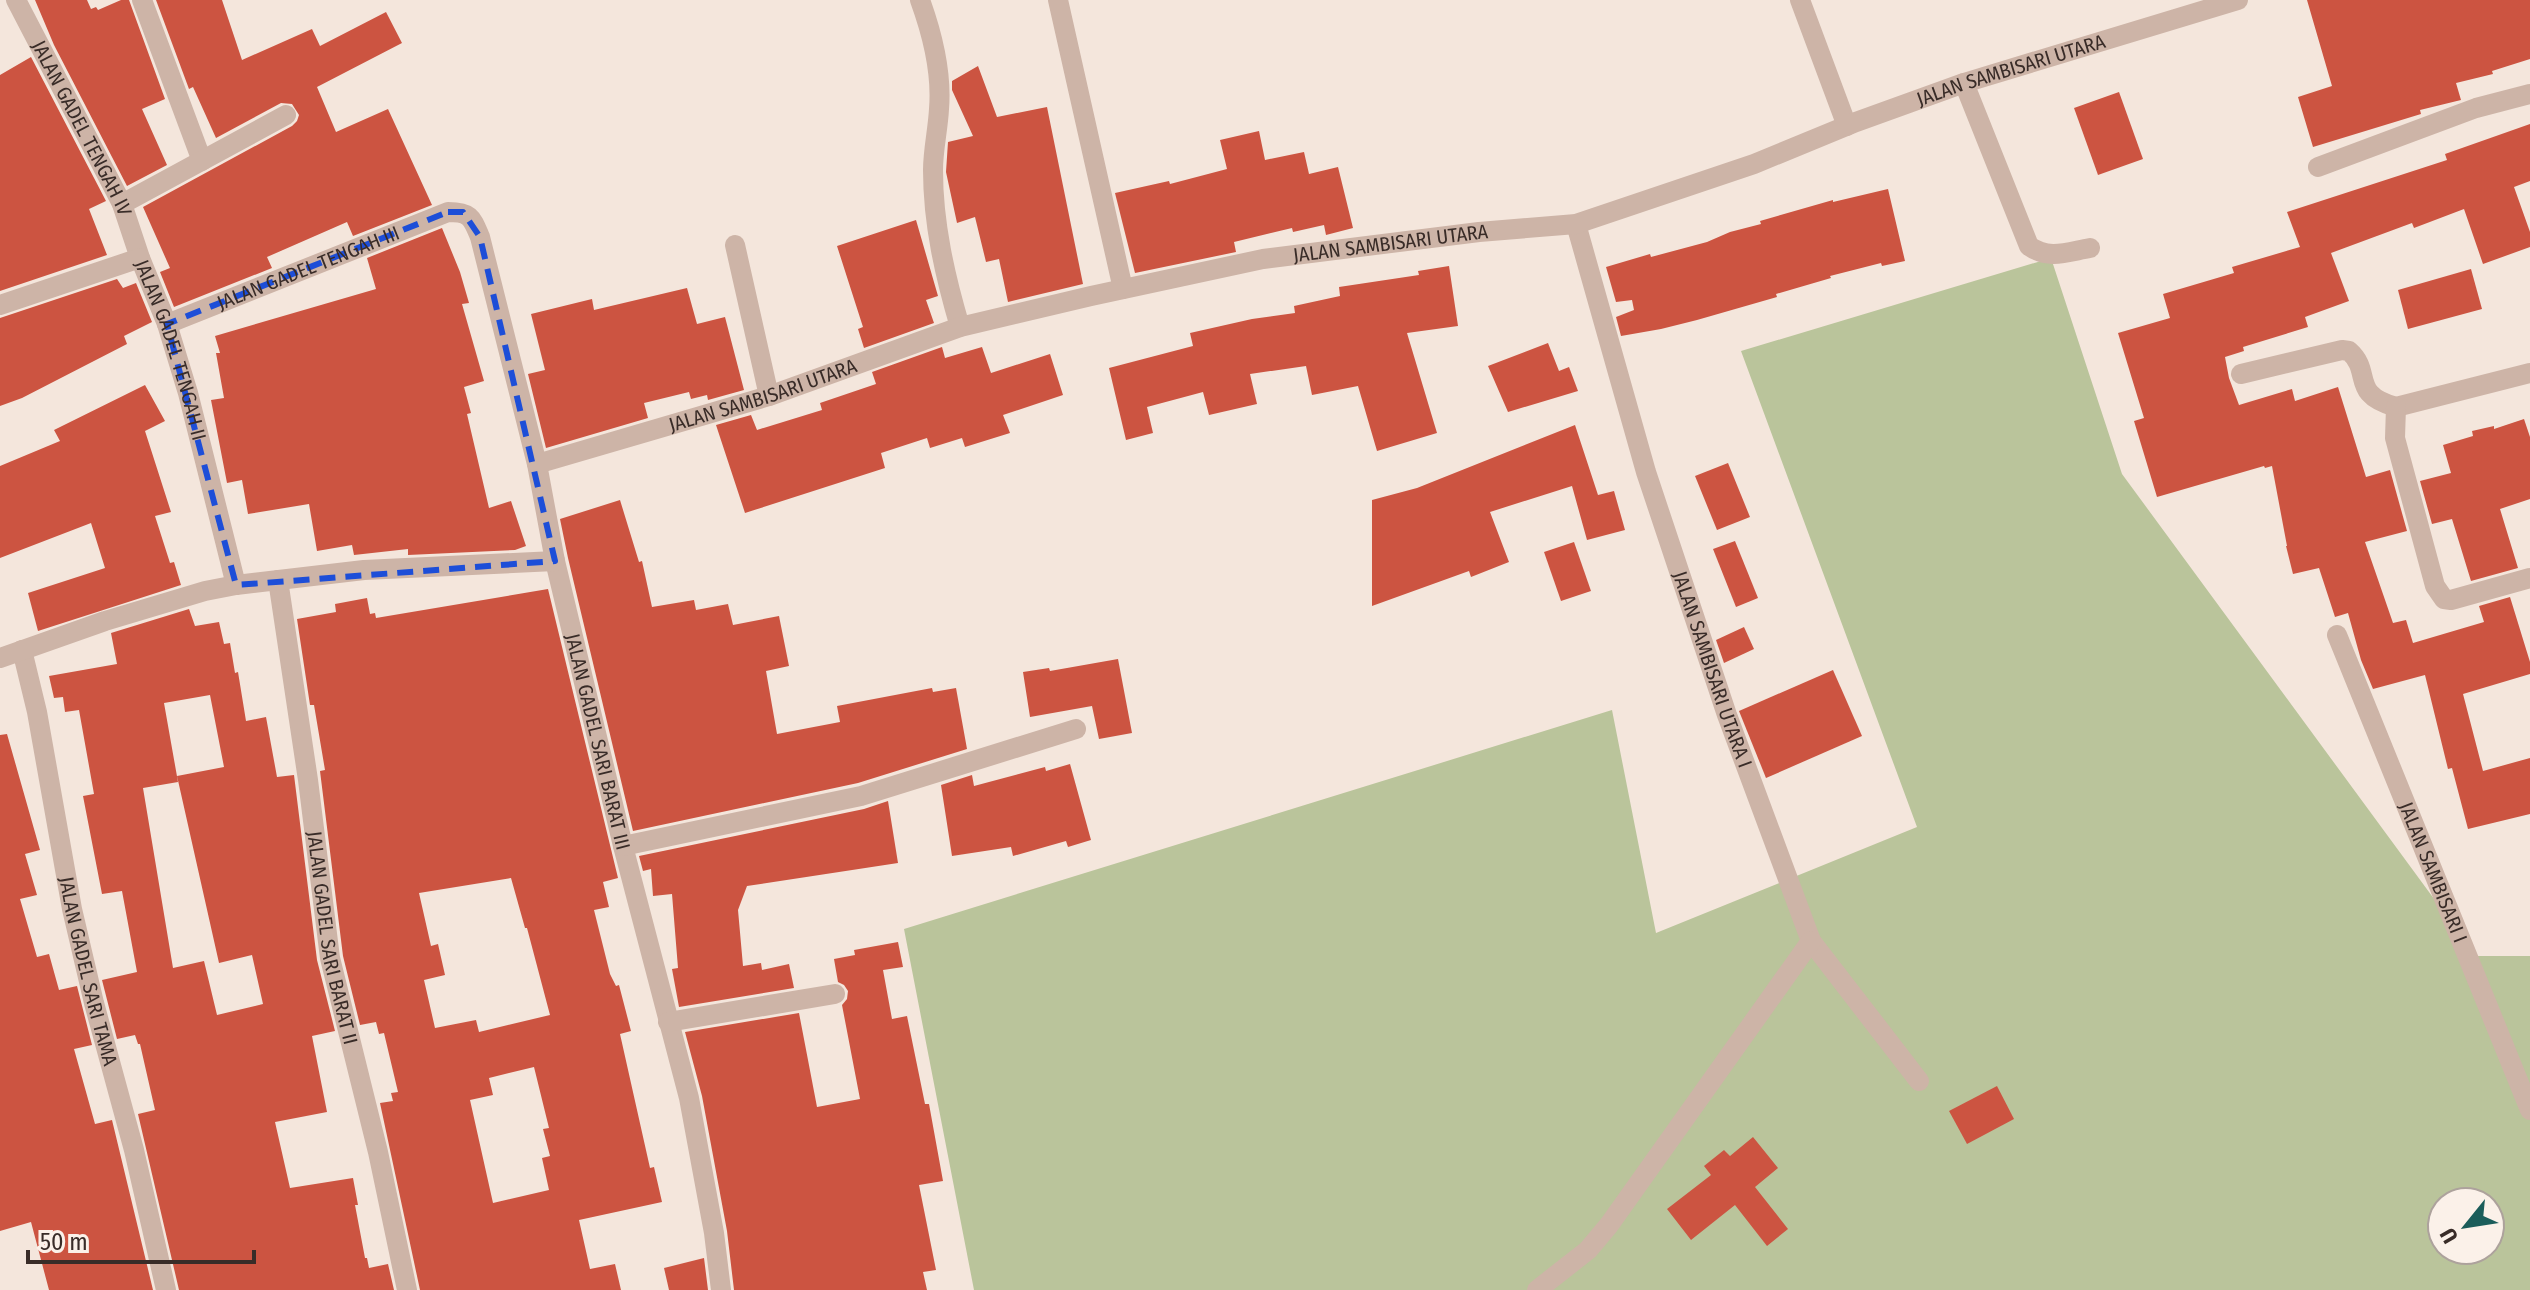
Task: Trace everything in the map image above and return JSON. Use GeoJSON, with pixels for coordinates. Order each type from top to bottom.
{"type":"FeatureCollection","features":[{"type":"Feature","properties":{"kind":"street","name":"JALAN GADEL TENGAH IV"},"geometry":{"type":"LineString","coordinates":[[16,0],[122,204],[140,258]]}},
{"type":"Feature","properties":{"kind":"street"},"geometry":{"type":"LineString","coordinates":[[142,0],[202,161]]}},
{"type":"Feature","properties":{"kind":"street"},"geometry":{"type":"LineString","coordinates":[[920,0],[932,41],[939,93],[933,169],[938,243],[960,327]]}},
{"type":"Feature","properties":{"kind":"street"},"geometry":{"type":"LineString","coordinates":[[1058,0],[1123,289]]}},
{"type":"Feature","properties":{"kind":"street"},"geometry":{"type":"LineString","coordinates":[[1800,0],[1847,126]]}},
{"type":"Feature","properties":{"kind":"street","name":"JALAN SAMBISARI UTARA"},"geometry":{"type":"LineString","coordinates":[[537,464],[769,396],[960,327],[1123,289],[1263,259],[1479,232],[1576,224],[1754,164],[1964,83],[2233,1]]}},
{"type":"Feature","properties":{"kind":"street"},"geometry":{"type":"LineString","coordinates":[[1964,83],[2029,246],[2040,254],[2090,248]]}},
{"type":"Feature","properties":{"kind":"street"},"geometry":{"type":"LineString","coordinates":[[2318,167],[2476,108],[2530,94]]}},
{"type":"Feature","properties":{"kind":"street"},"geometry":{"type":"LineString","coordinates":[[122,204],[286,115]]}},
{"type":"Feature","properties":{"kind":"street","name":"JALAN GADEL TENGAH III"},"geometry":{"type":"LineString","coordinates":[[167,324],[448,212]]}},
{"type":"Feature","properties":{"kind":"street","name":"JALAN GADEL SARI BARAT III"},"geometry":{"type":"LineString","coordinates":[[448,212],[463,212],[472,219],[480,237],[537,464],[555,561],[623,846],[689,1098],[714,1233],[721,1290]]}},
{"type":"Feature","properties":{"kind":"street","name":"JALAN SAMBISARI UTARA I"},"geometry":{"type":"LineString","coordinates":[[1576,224],[1646,472],[1727,715],[1811,941],[1919,1081]]}},
{"type":"Feature","properties":{"kind":"street"},"geometry":{"type":"LineString","coordinates":[[735,245],[769,396]]}},
{"type":"Feature","properties":{"kind":"street","name":"JALAN GADEL TENGAH II"},"geometry":{"type":"LineString","coordinates":[[0,305],[140,258],[167,324],[188,393],[236,585]]}},
{"type":"Feature","properties":{"kind":"street"},"geometry":{"type":"LineString","coordinates":[[2241,374],[2342,350],[2349,351],[2356,358],[2370,396],[2396,407],[2530,373]]}},
{"type":"Feature","properties":{"kind":"street"},"geometry":{"type":"LineString","coordinates":[[2396,407],[2395,438],[2435,586],[2444,599],[2451,600],[2530,578]]}},
{"type":"Feature","properties":{"kind":"street"},"geometry":{"type":"LineString","coordinates":[[0,658],[191,595],[236,585],[364,570],[555,561]]}},
{"type":"Feature","properties":{"kind":"street","name":"JALAN GADEL SARI BARAT II"},"geometry":{"type":"LineString","coordinates":[[278,580],[308,780],[330,958],[378,1152],[407,1290]]}},
{"type":"Feature","properties":{"kind":"street","name":"JALAN SAMBISARI I"},"geometry":{"type":"LineString","coordinates":[[2337,635],[2530,1110]]}},
{"type":"Feature","properties":{"kind":"street","name":"JALAN GADEL SARI TAMA"},"geometry":{"type":"LineString","coordinates":[[22,650],[37,712],[72,909],[134,1150],[166,1290]]}},
{"type":"Feature","properties":{"kind":"street"},"geometry":{"type":"LineString","coordinates":[[623,846],[861,796],[1076,729]]}},
{"type":"Feature","properties":{"kind":"street"},"geometry":{"type":"LineString","coordinates":[[1537,1290],[1588,1250],[1609,1225],[1811,941]]}},
{"type":"Feature","properties":{"kind":"street"},"geometry":{"type":"LineString","coordinates":[[668,1022],[835,994]]}},
{"type":"Feature","properties":{"kind":"highlighted area"},"geometry":{"type":"Polygon","coordinates":[[[448,212],[463,212],[480,237],[555,561],[236,585],[167,324],[448,212]]]}},
{"type":"Feature","properties":{"kind":"green space"},"geometry":{"type":"Polygon","coordinates":[[[2051,258],[2122,474],[2476,956],[2530,956],[2530,1290],[974,1290],[904,929],[1612,710],[1656,933],[1917,827],[1741,351],[2051,258]]]}},
{"type":"Feature","properties":{"kind":"building"},"geometry":{"type":"Polygon","coordinates":[[[35,0],[87,0],[91,9],[96,7],[98,10],[121,0],[129,0],[165,99],[142,109],[167,165],[127,186],[54,45],[35,0]]]}},
{"type":"Feature","properties":{"kind":"building"},"geometry":{"type":"Polygon","coordinates":[[[156,0],[222,0],[242,60],[312,29],[320,46],[386,12],[402,43],[317,87],[336,132],[388,109],[432,205],[353,236],[347,222],[267,257],[272,268],[174,307],[160,272],[170,268],[143,207],[292,126],[299,115],[292,104],[281,103],[216,138],[193,87],[189,89],[156,0]]]}},
{"type":"Feature","properties":{"kind":"building"},"geometry":{"type":"Polygon","coordinates":[[[2307,0],[2530,0],[2530,59],[2492,71],[2493,74],[2456,83],[2461,100],[2420,110],[2421,114],[2313,147],[2298,97],[2332,86],[2307,0]]]}},
{"type":"Feature","properties":{"kind":"building"},"geometry":{"type":"Polygon","coordinates":[[[31,57],[106,201],[89,209],[107,255],[0,291],[0,75],[31,57]]]}},
{"type":"Feature","properties":{"kind":"building"},"geometry":{"type":"Polygon","coordinates":[[[978,66],[997,117],[1047,107],[1083,284],[1008,302],[999,259],[986,262],[975,217],[957,223],[946,172],[948,142],[973,136],[952,90],[952,81],[978,66]]]}},
{"type":"Feature","properties":{"kind":"building"},"geometry":{"type":"Polygon","coordinates":[[[2119,92],[2143,159],[2098,175],[2074,108],[2119,92]]]}},
{"type":"Feature","properties":{"kind":"building"},"geometry":{"type":"Polygon","coordinates":[[[2530,124],[2530,181],[2514,187],[2530,232],[2530,247],[2483,264],[2464,209],[2414,228],[2412,223],[2331,253],[2349,301],[2305,317],[2308,327],[2243,347],[2244,351],[2225,357],[2239,405],[2292,389],[2295,401],[2338,387],[2366,477],[2390,470],[2407,531],[2365,542],[2393,623],[2406,620],[2413,643],[2484,622],[2479,606],[2510,597],[2530,662],[2530,674],[2463,694],[2483,771],[2530,758],[2530,814],[2468,829],[2452,768],[2448,769],[2425,675],[2373,689],[2348,613],[2335,617],[2319,568],[2293,574],[2272,466],[2157,497],[2134,421],[2144,418],[2118,333],[2170,318],[2163,294],[2234,273],[2232,267],[2300,247],[2287,212],[2447,160],[2445,154],[2530,124]]]}},
{"type":"Feature","properties":{"kind":"building"},"geometry":{"type":"Polygon","coordinates":[[[1259,131],[1265,160],[1304,152],[1309,174],[1338,167],[1353,228],[1326,235],[1324,225],[1293,232],[1292,228],[1234,242],[1236,252],[1135,273],[1115,193],[1169,181],[1170,184],[1227,169],[1220,140],[1259,131]]]}},
{"type":"Feature","properties":{"kind":"building"},"geometry":{"type":"Polygon","coordinates":[[[1888,189],[1905,261],[1882,266],[1881,263],[1830,276],[1776,294],[1777,297],[1697,320],[1621,336],[1616,317],[1634,310],[1632,300],[1616,302],[1606,267],[1707,242],[1761,224],[1760,221],[1833,200],[1888,189]]]}},
{"type":"Feature","properties":{"kind":"building"},"geometry":{"type":"Polygon","coordinates":[[[916,220],[938,296],[926,300],[934,323],[864,348],[858,329],[863,327],[837,246],[916,220]]]}},
{"type":"Feature","properties":{"kind":"building"},"geometry":{"type":"Polygon","coordinates":[[[442,228],[469,303],[462,304],[484,381],[464,387],[471,413],[467,414],[489,508],[511,501],[526,546],[515,550],[408,555],[408,549],[354,555],[352,545],[317,551],[309,504],[248,514],[242,480],[227,483],[211,400],[224,398],[216,353],[220,353],[215,336],[376,289],[367,258],[442,228]]]}},
{"type":"Feature","properties":{"kind":"building"},"geometry":{"type":"Polygon","coordinates":[[[1449,266],[1458,326],[1407,333],[1437,433],[1377,451],[1358,386],[1312,395],[1306,366],[1250,374],[1257,404],[1209,415],[1203,392],[1147,407],[1153,433],[1126,440],[1109,368],[1193,346],[1190,333],[1295,313],[1294,306],[1340,296],[1339,287],[1419,275],[1418,271],[1449,266]]]}},
{"type":"Feature","properties":{"kind":"building"},"geometry":{"type":"Polygon","coordinates":[[[2471,269],[2482,309],[2408,329],[2398,290],[2471,269]]]}},
{"type":"Feature","properties":{"kind":"building"},"geometry":{"type":"Polygon","coordinates":[[[117,279],[123,288],[136,283],[152,322],[124,336],[127,344],[22,398],[0,406],[0,318],[117,279]]]}},
{"type":"Feature","properties":{"kind":"building"},"geometry":{"type":"Polygon","coordinates":[[[687,288],[697,324],[725,317],[744,390],[708,400],[707,395],[691,399],[689,392],[644,403],[648,418],[546,448],[528,374],[545,370],[531,314],[592,299],[594,310],[687,288]]]}},
{"type":"Feature","properties":{"kind":"building"},"geometry":{"type":"Polygon","coordinates":[[[1548,343],[1559,371],[1569,367],[1578,391],[1508,412],[1488,366],[1548,343]]]}},
{"type":"Feature","properties":{"kind":"building"},"geometry":{"type":"Polygon","coordinates":[[[942,347],[945,358],[982,347],[991,373],[1050,354],[1063,395],[1003,415],[1010,433],[965,447],[962,438],[930,448],[927,438],[881,453],[885,468],[745,513],[716,425],[751,415],[757,430],[822,410],[820,403],[876,384],[872,372],[942,347]]]}},
{"type":"Feature","properties":{"kind":"building"},"geometry":{"type":"Polygon","coordinates":[[[145,385],[165,421],[145,431],[171,512],[155,516],[170,563],[174,562],[181,585],[38,631],[28,593],[105,568],[91,523],[0,558],[0,466],[60,441],[54,430],[145,385]]]}},
{"type":"Feature","properties":{"kind":"building"},"geometry":{"type":"Polygon","coordinates":[[[2524,419],[2530,437],[2530,499],[2500,509],[2518,568],[2471,581],[2452,519],[2432,524],[2420,481],[2451,473],[2443,445],[2473,436],[2472,431],[2494,426],[2494,429],[2524,419]]]}},
{"type":"Feature","properties":{"kind":"building"},"geometry":{"type":"Polygon","coordinates":[[[1575,425],[1598,495],[1614,491],[1625,530],[1587,540],[1572,486],[1490,512],[1509,562],[1471,577],[1469,571],[1372,606],[1372,500],[1417,488],[1575,425]]]}},
{"type":"Feature","properties":{"kind":"building"},"geometry":{"type":"Polygon","coordinates":[[[1728,463],[1750,517],[1717,530],[1695,476],[1728,463]]]}},
{"type":"Feature","properties":{"kind":"building"},"geometry":{"type":"Polygon","coordinates":[[[620,500],[639,562],[642,561],[652,607],[694,600],[696,610],[728,604],[733,625],[779,616],[789,666],[766,671],[777,734],[840,722],[837,706],[932,688],[933,692],[956,688],[967,749],[858,783],[633,831],[560,519],[620,500]]]}},
{"type":"Feature","properties":{"kind":"building"},"geometry":{"type":"Polygon","coordinates":[[[1735,541],[1758,598],[1736,607],[1713,549],[1735,541]]]}},
{"type":"Feature","properties":{"kind":"building"},"geometry":{"type":"Polygon","coordinates":[[[1574,542],[1591,591],[1561,601],[1544,552],[1574,542]]]}},
{"type":"Feature","properties":{"kind":"building"},"geometry":{"type":"Polygon","coordinates":[[[548,589],[618,878],[603,882],[609,907],[594,910],[610,974],[616,986],[619,985],[631,1031],[620,1034],[650,1168],[654,1167],[662,1202],[579,1220],[590,1269],[615,1264],[621,1290],[420,1290],[380,1103],[393,1101],[391,1093],[398,1092],[384,1033],[379,1034],[376,1022],[360,1025],[343,956],[320,771],[325,770],[314,705],[310,705],[297,619],[336,612],[335,604],[367,598],[370,614],[375,613],[376,618],[548,589]],[[511,878],[419,893],[431,946],[438,944],[445,975],[424,980],[435,1028],[476,1020],[479,1032],[550,1015],[511,878]],[[534,1067],[489,1078],[493,1095],[470,1100],[493,1203],[549,1190],[542,1158],[550,1156],[543,1129],[549,1128],[534,1067]]]}},
{"type":"Feature","properties":{"kind":"building"},"geometry":{"type":"Polygon","coordinates":[[[189,609],[195,626],[219,622],[224,644],[230,643],[235,673],[238,672],[246,721],[266,717],[277,777],[294,775],[317,960],[335,1031],[312,1036],[327,1112],[275,1122],[290,1188],[353,1178],[365,1258],[369,1268],[388,1264],[394,1290],[179,1290],[138,1114],[155,1110],[140,1044],[135,1035],[117,1039],[102,980],[137,972],[122,891],[102,894],[83,796],[94,794],[79,710],[65,712],[63,697],[54,698],[49,676],[117,664],[111,633],[189,609]],[[210,695],[164,703],[178,782],[143,788],[173,968],[204,961],[217,1015],[263,1004],[252,955],[219,963],[177,776],[224,767],[210,695]]]}},
{"type":"Feature","properties":{"kind":"building"},"geometry":{"type":"Polygon","coordinates":[[[1744,627],[1754,649],[1724,663],[1716,640],[1744,627]]]}},
{"type":"Feature","properties":{"kind":"building"},"geometry":{"type":"Polygon","coordinates":[[[1118,659],[1132,733],[1099,739],[1092,706],[1030,717],[1023,672],[1049,668],[1050,671],[1118,659]]]}},
{"type":"Feature","properties":{"kind":"building"},"geometry":{"type":"Polygon","coordinates":[[[1833,670],[1862,736],[1766,778],[1739,711],[1833,670]]]}},
{"type":"Feature","properties":{"kind":"building"},"geometry":{"type":"Polygon","coordinates":[[[7,734],[40,850],[25,854],[37,895],[20,899],[37,957],[49,954],[59,990],[77,986],[92,1045],[74,1049],[95,1124],[112,1120],[153,1290],[49,1290],[31,1222],[0,1231],[0,735],[7,734]]]}},
{"type":"Feature","properties":{"kind":"building"},"geometry":{"type":"Polygon","coordinates":[[[1070,764],[1091,840],[1068,847],[1066,841],[1013,856],[1011,847],[952,856],[941,785],[972,775],[974,786],[1045,767],[1046,771],[1070,764]]]}},
{"type":"Feature","properties":{"kind":"building"},"geometry":{"type":"Polygon","coordinates":[[[888,801],[898,863],[747,886],[738,910],[743,966],[761,963],[762,970],[789,964],[794,988],[679,1007],[672,969],[678,968],[672,894],[653,896],[651,869],[643,871],[639,856],[864,809],[888,801]]]}},
{"type":"Feature","properties":{"kind":"building"},"geometry":{"type":"Polygon","coordinates":[[[898,942],[903,967],[883,970],[892,1019],[907,1016],[925,1104],[929,1104],[943,1181],[919,1185],[936,1270],[923,1272],[927,1290],[734,1290],[727,1231],[702,1096],[685,1032],[799,1013],[817,1107],[860,1099],[842,1005],[848,991],[838,982],[834,959],[855,955],[854,950],[898,942]]]}},
{"type":"Feature","properties":{"kind":"building"},"geometry":{"type":"Polygon","coordinates":[[[1997,1086],[2014,1119],[1967,1144],[1949,1111],[1997,1086]]]}},
{"type":"Feature","properties":{"kind":"building"},"geometry":{"type":"Polygon","coordinates":[[[1753,1137],[1778,1168],[1755,1187],[1788,1229],[1767,1246],[1735,1205],[1691,1240],[1667,1209],[1711,1175],[1704,1166],[1724,1150],[1730,1156],[1753,1137]]]}},
{"type":"Feature","properties":{"kind":"building"},"geometry":{"type":"Polygon","coordinates":[[[704,1258],[708,1290],[669,1290],[664,1268],[704,1258]]]}}]}
